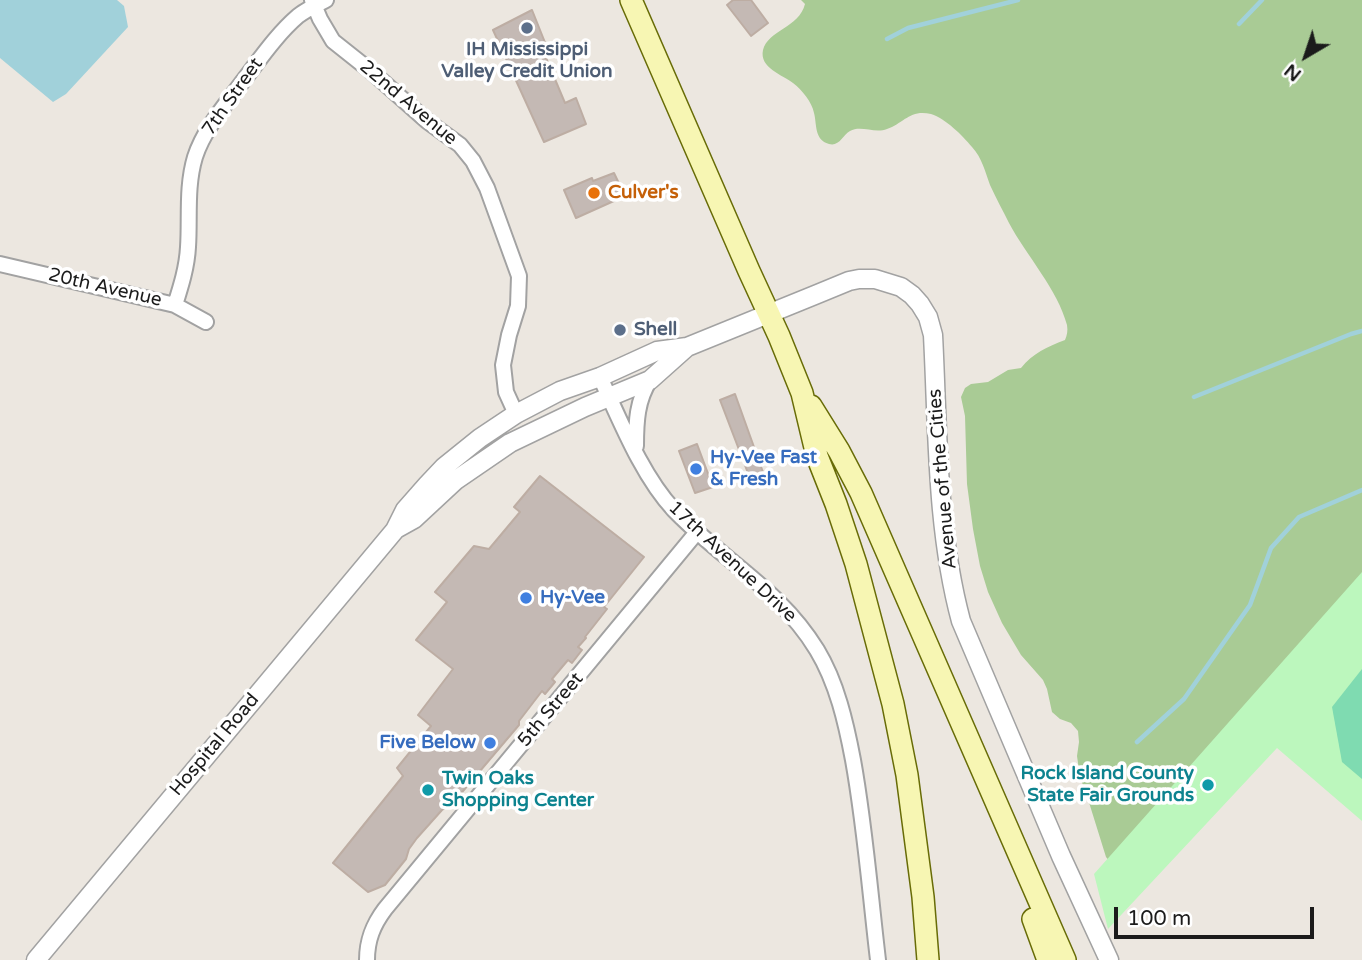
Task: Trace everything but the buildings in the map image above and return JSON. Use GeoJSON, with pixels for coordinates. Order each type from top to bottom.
{"type":"FeatureCollection","features":[{"type":"Feature","properties":{"kind":"main road"},"geometry":{"type":"LineString","coordinates":[[631,0],[749,271]]}},
{"type":"Feature","properties":{"kind":"main road"},"geometry":{"type":"LineString","coordinates":[[662,72],[802,393],[817,456],[863,586],[893,704],[915,827],[928,960]]}},
{"type":"Feature","properties":{"kind":"main road"},"geometry":{"type":"LineString","coordinates":[[802,393],[839,451],[861,493],[1065,960]]}},
{"type":"Feature","properties":{"kind":"main road"},"geometry":{"type":"LineString","coordinates":[[977,759],[1017,882],[1048,960]]}},
{"type":"Feature","properties":{"kind":"street","name":"7th Street"},"geometry":{"type":"LineString","coordinates":[[175,304],[183,279],[188,248],[189,195],[195,158],[204,137],[264,53],[296,18],[318,2]]}},
{"type":"Feature","properties":{"kind":"street","name":"22nd Avenue"},"geometry":{"type":"LineString","coordinates":[[318,2],[320,19],[333,41],[426,121],[460,145],[473,161],[487,188],[519,276],[518,306],[503,365],[506,392],[516,414]]}},
{"type":"Feature","properties":{"kind":"street","name":"20th Avenue"},"geometry":{"type":"LineString","coordinates":[[0,264],[175,304],[206,322]]}},
{"type":"Feature","properties":{"kind":"street","name":"Avenue of the Cities"},"geometry":{"type":"LineString","coordinates":[[769,314],[849,281],[874,279],[901,287],[912,295],[928,317],[933,335],[944,533],[952,589],[961,621],[1061,856],[1109,960]]}},
{"type":"Feature","properties":{"kind":"street","name":"Hospital Road"},"geometry":{"type":"LineString","coordinates":[[395,530],[414,519],[456,480],[510,443],[650,380],[687,348],[769,314]]}},
{"type":"Feature","properties":{"kind":"street","name":"Hospital Road"},"geometry":{"type":"LineString","coordinates":[[36,960],[395,530],[405,510],[444,467],[516,414],[559,391],[600,377],[657,351],[687,348]]}},
{"type":"Feature","properties":{"kind":"street","name":"17th Avenue Drive"},"geometry":{"type":"LineString","coordinates":[[600,377],[660,495],[697,532],[787,610],[816,648],[833,682],[848,734],[859,794],[878,960]]}},
{"type":"Feature","properties":{"kind":"street"},"geometry":{"type":"LineString","coordinates":[[636,451],[639,403],[650,380]]}},
{"type":"Feature","properties":{"kind":"street","name":"5th Street"},"geometry":{"type":"LineString","coordinates":[[367,960],[372,929],[385,909],[697,532]]}},
{"type":"Feature","properties":{"kind":"green space"},"geometry":{"type":"Polygon","coordinates":[[[801,0],[1362,0],[1362,601],[1110,862],[1106,857],[1080,777],[1078,731],[1071,723],[1052,712],[1043,680],[1021,655],[988,592],[980,566],[967,484],[965,416],[961,397],[965,388],[971,384],[988,382],[1008,370],[1021,368],[1041,351],[1065,340],[1067,327],[1063,312],[1009,223],[978,156],[948,123],[931,114],[918,113],[878,131],[854,129],[836,144],[829,144],[821,139],[813,109],[806,96],[793,83],[768,66],[763,56],[766,43],[802,12],[805,4],[801,0]]]}},
{"type":"Feature","properties":{"kind":"green space","name":"Rock Island County State Fair Grounds"},"geometry":{"type":"Polygon","coordinates":[[[1362,572],[1362,821],[1277,748],[1108,929],[1094,874],[1362,572]]]}},
{"type":"Feature","properties":{"kind":"green space"},"geometry":{"type":"Polygon","coordinates":[[[1362,669],[1362,779],[1342,762],[1332,707],[1362,669]]]}},
{"type":"Feature","properties":{"kind":"water"},"geometry":{"type":"Polygon","coordinates":[[[0,0],[117,0],[124,6],[128,27],[66,94],[53,102],[0,58],[0,0]]]}},
{"type":"Feature","properties":{"kind":"waterway"},"geometry":{"type":"LineString","coordinates":[[887,39],[908,28],[1018,0]]}},
{"type":"Feature","properties":{"kind":"waterway"},"geometry":{"type":"LineString","coordinates":[[1239,24],[1262,0]]}},
{"type":"Feature","properties":{"kind":"waterway"},"geometry":{"type":"LineString","coordinates":[[1194,397],[1362,331]]}},
{"type":"Feature","properties":{"kind":"waterway"},"geometry":{"type":"LineString","coordinates":[[1137,742],[1184,699],[1250,605],[1271,548],[1299,517],[1362,490]]}},
{"type":"Feature","properties":{"kind":"place","name":"IH Mississippi Valley Credit Union"},"geometry":{"type":"Point","coordinates":[527,28]}},
{"type":"Feature","properties":{"kind":"place","name":"Culver's"},"geometry":{"type":"Point","coordinates":[594,193]}},
{"type":"Feature","properties":{"kind":"place","name":"Shell"},"geometry":{"type":"Point","coordinates":[620,330]}},
{"type":"Feature","properties":{"kind":"place","name":"Hy-Vee Fast & Fresh"},"geometry":{"type":"Point","coordinates":[696,469]}},
{"type":"Feature","properties":{"kind":"place","name":"Hy-Vee"},"geometry":{"type":"Point","coordinates":[526,598]}},
{"type":"Feature","properties":{"kind":"place","name":"Five Below"},"geometry":{"type":"Point","coordinates":[490,743]}},
{"type":"Feature","properties":{"kind":"place","name":"Rock Island County State Fair Grounds"},"geometry":{"type":"Point","coordinates":[1208,785]}},
{"type":"Feature","properties":{"kind":"place","name":"Twin Oaks Shopping Center"},"geometry":{"type":"Point","coordinates":[428,790]}}]}
